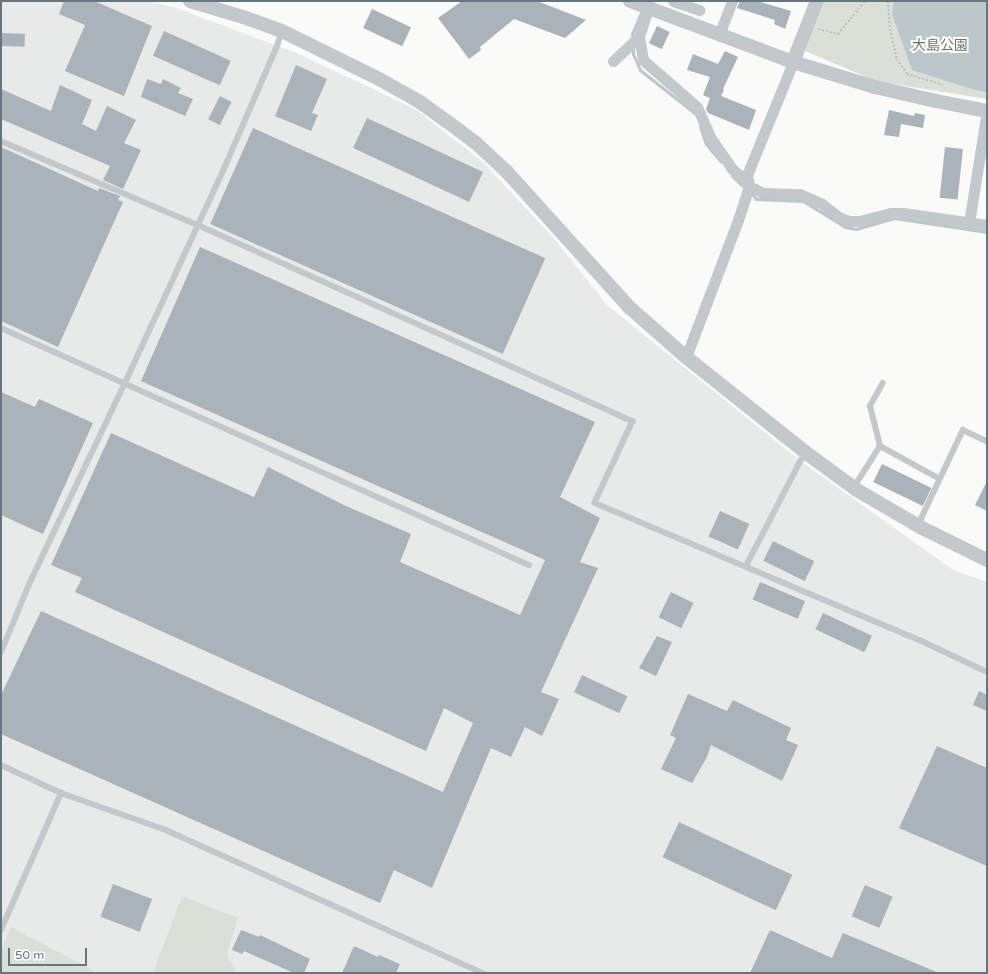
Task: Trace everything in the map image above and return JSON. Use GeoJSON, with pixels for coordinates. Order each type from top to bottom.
{"type":"FeatureCollection","features":[{"type":"Feature","properties":{"kind":"street"},"geometry":{"type":"LineString","coordinates":[[190,1],[243,17],[282,31],[381,80],[420,102],[476,143],[507,172],[629,307],[686,357],[805,452],[853,487],[879,504],[918,526],[987,560]]}},
{"type":"Feature","properties":{"kind":"street"},"geometry":{"type":"LineString","coordinates":[[630,1],[793,62],[875,87],[936,101],[987,110],[969,222]]}},
{"type":"Feature","properties":{"kind":"street"},"geometry":{"type":"LineString","coordinates":[[719,35],[732,1]]}},
{"type":"Feature","properties":{"kind":"street"},"geometry":{"type":"LineString","coordinates":[[686,357],[745,198],[748,183],[817,1]]}},
{"type":"Feature","properties":{"kind":"street"},"geometry":{"type":"LineString","coordinates":[[676,2],[699,10]]}},
{"type":"Feature","properties":{"kind":"street"},"geometry":{"type":"LineString","coordinates":[[613,61],[638,37],[648,9]]}},
{"type":"Feature","properties":{"kind":"street"},"geometry":{"type":"LineString","coordinates":[[638,37],[643,60],[697,107],[712,140],[732,169],[748,183],[763,193],[800,194],[822,204],[840,218],[849,221],[860,222],[890,213],[987,225]]}},
{"type":"Feature","properties":{"kind":"lane"},"geometry":{"type":"LineString","coordinates":[[1,652],[31,580],[125,383],[198,224],[278,46],[282,31]]}},
{"type":"Feature","properties":{"kind":"lane"},"geometry":{"type":"LineString","coordinates":[[1,141],[198,224],[633,420],[595,503],[926,643],[987,672]]}},
{"type":"Feature","properties":{"kind":"lane"},"geometry":{"type":"LineString","coordinates":[[1,328],[529,565]]}},
{"type":"Feature","properties":{"kind":"lane"},"geometry":{"type":"LineString","coordinates":[[883,383],[870,406],[880,446],[940,479]]}},
{"type":"Feature","properties":{"kind":"lane"},"geometry":{"type":"LineString","coordinates":[[918,526],[963,430],[987,441]]}},
{"type":"Feature","properties":{"kind":"lane"},"geometry":{"type":"LineString","coordinates":[[853,487],[880,446]]}},
{"type":"Feature","properties":{"kind":"lane"},"geometry":{"type":"LineString","coordinates":[[746,566],[805,452]]}},
{"type":"Feature","properties":{"kind":"lane"},"geometry":{"type":"LineString","coordinates":[[1,766],[61,793],[166,830],[483,973]]}},
{"type":"Feature","properties":{"kind":"lane"},"geometry":{"type":"LineString","coordinates":[[1,930],[61,793]]}},
{"type":"Feature","properties":{"kind":"path"},"geometry":{"type":"LineString","coordinates":[[807,26],[838,34],[865,1]]}},
{"type":"Feature","properties":{"kind":"path"},"geometry":{"type":"LineString","coordinates":[[888,1],[890,29],[897,59],[907,74],[942,85]]}},
{"type":"Feature","properties":{"kind":"shaded area"},"geometry":{"type":"Polygon","coordinates":[[[1,1],[147,1],[176,8],[299,54],[415,109],[483,162],[557,242],[607,305],[799,460],[953,570],[987,582],[987,973],[1,973],[1,1]]]}},
{"type":"Feature","properties":{"kind":"shaded area"},"geometry":{"type":"Polygon","coordinates":[[[894,1],[987,1],[987,92],[975,90],[912,70],[892,14],[894,1]]]}},
{"type":"Feature","properties":{"kind":"green space","name":"大島公園"},"geometry":{"type":"Polygon","coordinates":[[[825,1],[987,1],[987,99],[876,81],[805,51],[825,1]]]}},
{"type":"Feature","properties":{"kind":"green space"},"geometry":{"type":"Polygon","coordinates":[[[182,896],[238,918],[227,954],[237,973],[153,973],[182,896]]]}},
{"type":"Feature","properties":{"kind":"green space"},"geometry":{"type":"Polygon","coordinates":[[[11,927],[98,973],[1,973],[1,950],[11,927]]]}},
{"type":"Feature","properties":{"kind":"building"},"geometry":{"type":"Polygon","coordinates":[[[64,1],[94,1],[152,26],[124,96],[65,71],[85,25],[59,14],[64,1]]]}},
{"type":"Feature","properties":{"kind":"building"},"geometry":{"type":"Polygon","coordinates":[[[462,1],[537,1],[586,20],[565,38],[514,19],[480,47],[481,50],[469,59],[438,18],[462,1]]]}},
{"type":"Feature","properties":{"kind":"building"},"geometry":{"type":"Polygon","coordinates":[[[740,1],[757,1],[791,11],[785,29],[774,24],[775,20],[737,8],[740,1]]]}},
{"type":"Feature","properties":{"kind":"building"},"geometry":{"type":"Polygon","coordinates":[[[372,9],[411,27],[402,46],[363,28],[372,9]]]}},
{"type":"Feature","properties":{"kind":"building"},"geometry":{"type":"Polygon","coordinates":[[[657,26],[670,32],[662,49],[649,43],[657,26]]]}},
{"type":"Feature","properties":{"kind":"building"},"geometry":{"type":"Polygon","coordinates":[[[164,31],[231,61],[220,85],[153,56],[164,31]]]}},
{"type":"Feature","properties":{"kind":"building"},"geometry":{"type":"Polygon","coordinates":[[[1,33],[25,34],[25,47],[1,46],[1,33]]]}},
{"type":"Feature","properties":{"kind":"building"},"geometry":{"type":"Polygon","coordinates":[[[725,51],[738,57],[721,96],[756,110],[749,130],[708,113],[706,109],[710,98],[703,95],[710,77],[687,70],[693,54],[718,64],[725,51]]]}},
{"type":"Feature","properties":{"kind":"building"},"geometry":{"type":"Polygon","coordinates":[[[296,65],[327,79],[312,113],[318,115],[311,131],[275,116],[296,65]]]}},
{"type":"Feature","properties":{"kind":"building"},"geometry":{"type":"Polygon","coordinates":[[[147,79],[161,84],[163,79],[181,88],[178,93],[193,99],[185,116],[141,97],[147,79]]]}},
{"type":"Feature","properties":{"kind":"building"},"geometry":{"type":"Polygon","coordinates":[[[60,85],[92,100],[82,124],[96,131],[107,106],[136,120],[124,143],[141,150],[123,189],[103,180],[110,166],[1,119],[1,89],[51,111],[60,85]]]}},
{"type":"Feature","properties":{"kind":"building"},"geometry":{"type":"Polygon","coordinates":[[[220,96],[232,102],[220,125],[208,119],[220,96]]]}},
{"type":"Feature","properties":{"kind":"building"},"geometry":{"type":"Polygon","coordinates":[[[889,110],[914,116],[915,113],[925,115],[923,128],[901,124],[899,137],[884,135],[889,110]]]}},
{"type":"Feature","properties":{"kind":"building"},"geometry":{"type":"Polygon","coordinates":[[[367,118],[483,172],[469,202],[353,148],[367,118]]]}},
{"type":"Feature","properties":{"kind":"building"},"geometry":{"type":"Polygon","coordinates":[[[253,128],[545,258],[503,354],[210,224],[253,128]]]}},
{"type":"Feature","properties":{"kind":"building"},"geometry":{"type":"Polygon","coordinates":[[[1,147],[98,191],[99,188],[120,196],[118,200],[123,202],[58,347],[1,321],[1,147]]]}},
{"type":"Feature","properties":{"kind":"building"},"geometry":{"type":"Polygon","coordinates":[[[945,147],[963,149],[958,200],[940,198],[945,147]]]}},
{"type":"Feature","properties":{"kind":"building"},"geometry":{"type":"Polygon","coordinates":[[[200,247],[595,422],[560,497],[600,518],[580,562],[598,568],[541,692],[559,699],[542,736],[525,727],[511,757],[491,748],[432,888],[394,870],[380,903],[1,734],[1,695],[41,611],[443,792],[473,723],[444,708],[426,751],[75,592],[82,578],[51,565],[111,433],[254,497],[268,467],[346,506],[411,534],[400,562],[520,615],[545,560],[141,381],[200,247]]]}},
{"type":"Feature","properties":{"kind":"building"},"geometry":{"type":"Polygon","coordinates":[[[1,392],[35,407],[39,399],[93,423],[43,534],[1,515],[1,392]]]}},
{"type":"Feature","properties":{"kind":"building"},"geometry":{"type":"Polygon","coordinates":[[[882,464],[931,488],[923,506],[873,482],[882,464]]]}},
{"type":"Feature","properties":{"kind":"building"},"geometry":{"type":"Polygon","coordinates":[[[987,481],[987,511],[975,505],[987,481]]]}},
{"type":"Feature","properties":{"kind":"building"},"geometry":{"type":"Polygon","coordinates":[[[720,511],[749,524],[738,550],[709,537],[720,511]]]}},
{"type":"Feature","properties":{"kind":"building"},"geometry":{"type":"Polygon","coordinates":[[[773,541],[814,561],[805,581],[763,561],[773,541]]]}},
{"type":"Feature","properties":{"kind":"building"},"geometry":{"type":"Polygon","coordinates":[[[760,582],[805,601],[798,619],[753,599],[760,582]]]}},
{"type":"Feature","properties":{"kind":"building"},"geometry":{"type":"Polygon","coordinates":[[[671,592],[693,603],[681,628],[659,617],[671,592]]]}},
{"type":"Feature","properties":{"kind":"building"},"geometry":{"type":"Polygon","coordinates":[[[823,613],[872,636],[864,652],[815,629],[823,613]]]}},
{"type":"Feature","properties":{"kind":"building"},"geometry":{"type":"Polygon","coordinates":[[[657,636],[672,642],[656,676],[639,668],[657,636]]]}},
{"type":"Feature","properties":{"kind":"building"},"geometry":{"type":"Polygon","coordinates":[[[582,675],[627,696],[619,713],[574,692],[582,675]]]}},
{"type":"Feature","properties":{"kind":"building"},"geometry":{"type":"Polygon","coordinates":[[[979,691],[987,695],[987,711],[973,705],[979,691]]]}},
{"type":"Feature","properties":{"kind":"building"},"geometry":{"type":"Polygon","coordinates":[[[688,694],[727,711],[733,700],[791,728],[786,740],[798,745],[782,781],[711,745],[707,757],[692,783],[661,769],[676,738],[670,735],[688,694]]]}},
{"type":"Feature","properties":{"kind":"building"},"geometry":{"type":"Polygon","coordinates":[[[937,746],[987,768],[987,866],[899,828],[937,746]]]}},
{"type":"Feature","properties":{"kind":"building"},"geometry":{"type":"Polygon","coordinates":[[[679,822],[792,875],[776,910],[663,857],[679,822]]]}},
{"type":"Feature","properties":{"kind":"building"},"geometry":{"type":"Polygon","coordinates":[[[113,884],[152,899],[140,932],[100,917],[113,884]]]}},
{"type":"Feature","properties":{"kind":"building"},"geometry":{"type":"Polygon","coordinates":[[[865,885],[893,897],[879,928],[852,916],[865,885]]]}},
{"type":"Feature","properties":{"kind":"building"},"geometry":{"type":"Polygon","coordinates":[[[241,930],[259,937],[260,935],[310,959],[304,973],[294,973],[244,951],[242,954],[232,950],[241,930]]]}},
{"type":"Feature","properties":{"kind":"building"},"geometry":{"type":"Polygon","coordinates":[[[770,930],[832,958],[843,933],[939,973],[750,973],[770,930]]]}},
{"type":"Feature","properties":{"kind":"building"},"geometry":{"type":"Polygon","coordinates":[[[354,946],[378,957],[379,955],[400,964],[396,973],[342,973],[354,946]]]}},
{"type":"Feature","properties":{"kind":"waterway"},"geometry":{"type":"LineString","coordinates":[[633,40],[632,34],[641,13]]}},
{"type":"Feature","properties":{"kind":"waterway"},"geometry":{"type":"LineString","coordinates":[[633,47],[633,54],[640,70],[697,115]]}},
{"type":"Feature","properties":{"kind":"waterway"},"geometry":{"type":"LineString","coordinates":[[700,126],[706,144],[721,162]]}},
{"type":"Feature","properties":{"kind":"waterway"},"geometry":{"type":"LineString","coordinates":[[732,176],[745,188]]}},
{"type":"Feature","properties":{"kind":"waterway"},"geometry":{"type":"LineString","coordinates":[[750,192],[756,199],[803,201],[845,227],[856,229],[894,218],[987,232]]}}]}
